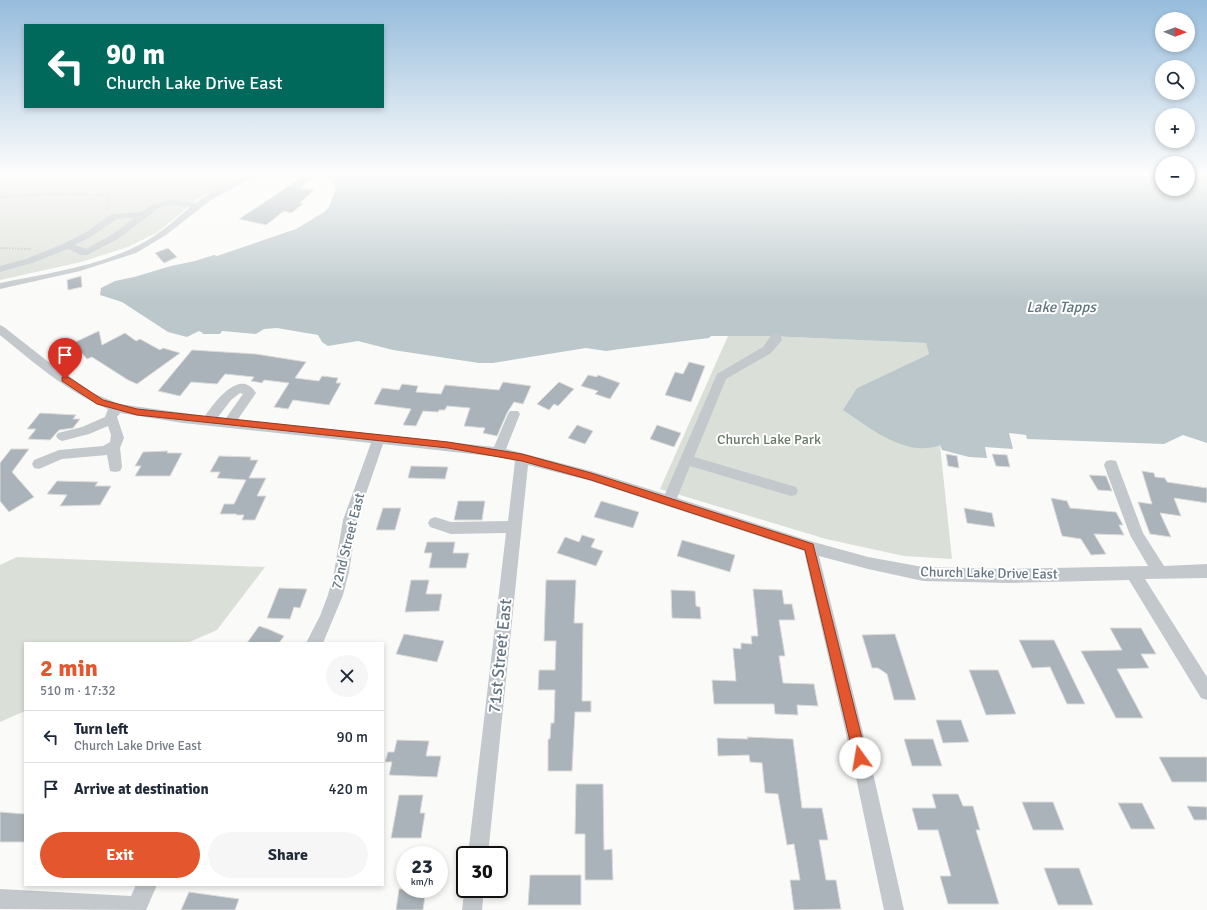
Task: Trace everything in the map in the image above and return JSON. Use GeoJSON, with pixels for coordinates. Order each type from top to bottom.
{"type":"FeatureCollection","features":[{"type":"Feature","properties":{"kind":"street"},"geometry":{"type":"LineString","coordinates":[[0,269],[42,256],[68,245],[99,228],[114,216]]}},
{"type":"Feature","properties":{"kind":"street"},"geometry":{"type":"LineString","coordinates":[[68,245],[84,253],[115,237],[141,216]]}},
{"type":"Feature","properties":{"kind":"street"},"geometry":{"type":"LineString","coordinates":[[0,286],[67,271],[136,249],[168,230],[184,216]]}},
{"type":"Feature","properties":{"kind":"street","name":"Church Lake Drive East"},"geometry":{"type":"LineString","coordinates":[[0,329],[42,363],[114,414],[208,420],[498,452],[591,476],[810,547],[868,563],[923,574],[1009,576],[1207,572]]}},
{"type":"Feature","properties":{"kind":"street"},"geometry":{"type":"LineString","coordinates":[[669,502],[721,377],[767,350],[776,340],[776,337]]}},
{"type":"Feature","properties":{"kind":"street"},"geometry":{"type":"LineString","coordinates":[[208,420],[231,391],[244,389],[248,390],[250,393],[229,423]]}},
{"type":"Feature","properties":{"kind":"street"},"geometry":{"type":"LineString","coordinates":[[39,464],[63,453],[102,452],[113,447],[118,439],[114,414],[85,431],[62,436]]}},
{"type":"Feature","properties":{"kind":"street"},"geometry":{"type":"LineString","coordinates":[[498,452],[514,414]]}},
{"type":"Feature","properties":{"kind":"street","name":"72nd Street East"},"geometry":{"type":"LineString","coordinates":[[315,642],[324,626],[340,577],[347,531],[367,468],[379,439]]}},
{"type":"Feature","properties":{"kind":"street"},"geometry":{"type":"LineString","coordinates":[[113,447],[116,467]]}},
{"type":"Feature","properties":{"kind":"street","name":"71st Street East"},"geometry":{"type":"LineString","coordinates":[[479,846],[522,457]]}},
{"type":"Feature","properties":{"kind":"street"},"geometry":{"type":"LineString","coordinates":[[686,460],[791,491]]}},
{"type":"Feature","properties":{"kind":"street"},"geometry":{"type":"LineString","coordinates":[[1111,465],[1137,535],[1160,573]]}},
{"type":"Feature","properties":{"kind":"street"},"geometry":{"type":"LineString","coordinates":[[435,523],[451,528],[514,527]]}},
{"type":"Feature","properties":{"kind":"street"},"geometry":{"type":"LineString","coordinates":[[810,547],[864,774],[894,910]]}},
{"type":"Feature","properties":{"kind":"street"},"geometry":{"type":"LineString","coordinates":[[1133,573],[1207,692]]}},
{"type":"Feature","properties":{"kind":"street"},"geometry":{"type":"LineString","coordinates":[[0,899],[135,909],[146,886]]}},
{"type":"Feature","properties":{"kind":"street"},"geometry":{"type":"LineString","coordinates":[[472,910],[473,898]]}},
{"type":"Feature","properties":{"kind":"path"},"geometry":{"type":"LineString","coordinates":[[0,248],[34,249]]}},
{"type":"Feature","properties":{"kind":"green space"},"geometry":{"type":"Polygon","coordinates":[[[0,216],[177,216],[158,232],[128,247],[81,262],[0,280],[0,216]]]}},
{"type":"Feature","properties":{"kind":"green space","name":"Church Lake Park"},"geometry":{"type":"Polygon","coordinates":[[[728,336],[768,336],[926,343],[929,354],[857,388],[940,445],[952,559],[904,556],[826,539],[660,489],[728,336]]]}},
{"type":"Feature","properties":{"kind":"green space"},"geometry":{"type":"Polygon","coordinates":[[[17,557],[265,567],[217,630],[189,642],[24,642],[24,711],[0,722],[0,565],[17,557]]]}},
{"type":"Feature","properties":{"kind":"water","name":"Lake Tapps"},"geometry":{"type":"Polygon","coordinates":[[[317,216],[1207,216],[1207,443],[1183,435],[1164,444],[1027,439],[1026,435],[1009,433],[1013,449],[985,447],[987,458],[969,457],[942,450],[940,445],[927,448],[914,448],[901,444],[865,425],[843,410],[857,388],[929,354],[926,343],[768,336],[711,336],[709,338],[606,351],[586,348],[493,363],[479,363],[393,350],[358,341],[328,346],[322,342],[318,335],[277,328],[264,329],[256,334],[222,331],[220,334],[202,334],[203,333],[199,331],[187,337],[168,332],[122,302],[100,295],[101,288],[115,281],[214,255],[217,256],[296,229],[317,216]]]}},
{"type":"Feature","properties":{"kind":"building"},"geometry":{"type":"Polygon","coordinates":[[[243,216],[277,216],[266,225],[239,219],[243,216]]]}},
{"type":"Feature","properties":{"kind":"building"},"geometry":{"type":"Polygon","coordinates":[[[168,248],[177,257],[164,263],[155,253],[168,248]]]}},
{"type":"Feature","properties":{"kind":"building"},"geometry":{"type":"Polygon","coordinates":[[[81,276],[82,287],[68,290],[67,280],[81,276]]]}},
{"type":"Feature","properties":{"kind":"building"},"geometry":{"type":"Polygon","coordinates":[[[99,331],[102,345],[125,333],[136,341],[140,339],[160,350],[163,348],[180,353],[137,384],[128,380],[92,357],[87,359],[73,343],[99,331]]]}},
{"type":"Feature","properties":{"kind":"building"},"geometry":{"type":"Polygon","coordinates":[[[192,350],[256,354],[306,362],[295,378],[319,381],[322,376],[338,378],[336,383],[341,383],[329,405],[293,400],[288,409],[274,407],[289,383],[264,380],[262,383],[251,381],[254,377],[225,374],[217,384],[191,382],[180,396],[158,391],[192,350]]]}},
{"type":"Feature","properties":{"kind":"building"},"geometry":{"type":"Polygon","coordinates":[[[689,362],[705,366],[691,402],[665,395],[675,372],[683,374],[689,362]]]}},
{"type":"Feature","properties":{"kind":"building"},"geometry":{"type":"Polygon","coordinates":[[[588,375],[597,377],[598,375],[620,383],[610,399],[595,394],[598,391],[581,386],[588,375]]]}},
{"type":"Feature","properties":{"kind":"building"},"geometry":{"type":"Polygon","coordinates":[[[503,382],[531,386],[523,404],[514,402],[507,413],[497,436],[483,433],[485,428],[464,426],[470,408],[447,406],[445,410],[439,410],[438,412],[423,411],[416,426],[403,425],[411,409],[374,404],[382,388],[399,390],[402,384],[418,386],[416,392],[441,394],[445,385],[499,390],[503,382]]]}},
{"type":"Feature","properties":{"kind":"building"},"geometry":{"type":"Polygon","coordinates":[[[559,382],[574,389],[558,406],[554,404],[549,410],[537,404],[559,382]]]}},
{"type":"Feature","properties":{"kind":"building"},"geometry":{"type":"Polygon","coordinates":[[[40,413],[76,415],[73,419],[80,419],[73,428],[59,430],[50,440],[28,439],[36,429],[27,429],[40,413]]]}},
{"type":"Feature","properties":{"kind":"building"},"geometry":{"type":"Polygon","coordinates":[[[577,425],[593,431],[585,444],[568,438],[577,425]]]}},
{"type":"Feature","properties":{"kind":"building"},"geometry":{"type":"Polygon","coordinates":[[[657,425],[681,433],[674,447],[650,439],[657,425]]]}},
{"type":"Feature","properties":{"kind":"building"},"geometry":{"type":"Polygon","coordinates":[[[11,449],[29,449],[12,472],[34,497],[9,512],[0,501],[0,463],[11,449]]]}},
{"type":"Feature","properties":{"kind":"building"},"geometry":{"type":"Polygon","coordinates":[[[168,451],[167,453],[182,453],[170,476],[135,476],[141,466],[135,466],[143,452],[168,451]]]}},
{"type":"Feature","properties":{"kind":"building"},"geometry":{"type":"Polygon","coordinates":[[[946,454],[957,456],[959,468],[948,466],[946,454]]]}},
{"type":"Feature","properties":{"kind":"building"},"geometry":{"type":"Polygon","coordinates":[[[992,454],[1007,455],[1010,467],[996,466],[992,454]]]}},
{"type":"Feature","properties":{"kind":"building"},"geometry":{"type":"Polygon","coordinates":[[[219,456],[251,457],[250,460],[258,460],[249,478],[266,478],[257,496],[266,496],[255,520],[242,520],[244,515],[220,514],[224,504],[234,504],[246,480],[217,478],[220,472],[210,472],[219,456]]]}},
{"type":"Feature","properties":{"kind":"building"},"geometry":{"type":"Polygon","coordinates":[[[411,466],[448,467],[445,479],[408,478],[411,466]]]}},
{"type":"Feature","properties":{"kind":"building"},"geometry":{"type":"Polygon","coordinates":[[[1142,471],[1154,473],[1155,477],[1165,478],[1167,482],[1207,488],[1207,503],[1174,498],[1181,516],[1160,513],[1171,537],[1150,534],[1138,502],[1152,504],[1142,471]]]}},
{"type":"Feature","properties":{"kind":"building"},"geometry":{"type":"Polygon","coordinates":[[[1089,475],[1106,476],[1112,491],[1098,490],[1089,475]]]}},
{"type":"Feature","properties":{"kind":"building"},"geometry":{"type":"Polygon","coordinates":[[[57,481],[98,482],[95,486],[111,486],[100,505],[60,506],[67,495],[47,494],[57,481]]]}},
{"type":"Feature","properties":{"kind":"building"},"geometry":{"type":"Polygon","coordinates":[[[1051,498],[1067,501],[1070,508],[1116,512],[1123,525],[1119,525],[1124,535],[1094,534],[1106,554],[1091,555],[1081,539],[1062,536],[1051,498]]]}},
{"type":"Feature","properties":{"kind":"building"},"geometry":{"type":"Polygon","coordinates":[[[458,501],[485,501],[482,520],[454,520],[458,501]]]}},
{"type":"Feature","properties":{"kind":"building"},"geometry":{"type":"Polygon","coordinates":[[[601,501],[639,512],[633,528],[594,517],[601,501]]]}},
{"type":"Feature","properties":{"kind":"building"},"geometry":{"type":"Polygon","coordinates":[[[383,508],[401,508],[395,530],[376,530],[383,508]]]}},
{"type":"Feature","properties":{"kind":"building"},"geometry":{"type":"Polygon","coordinates":[[[964,508],[992,513],[995,527],[967,523],[964,508]]]}},
{"type":"Feature","properties":{"kind":"building"},"geometry":{"type":"Polygon","coordinates":[[[582,535],[595,539],[591,547],[603,551],[596,566],[557,553],[565,537],[579,542],[582,535]]]}},
{"type":"Feature","properties":{"kind":"building"},"geometry":{"type":"Polygon","coordinates":[[[682,540],[735,555],[730,572],[677,556],[682,540]]]}},
{"type":"Feature","properties":{"kind":"building"},"geometry":{"type":"Polygon","coordinates":[[[427,542],[455,542],[453,553],[469,553],[466,568],[429,568],[432,553],[424,553],[427,542]]]}},
{"type":"Feature","properties":{"kind":"building"},"geometry":{"type":"Polygon","coordinates":[[[411,580],[429,580],[426,594],[442,594],[439,611],[405,612],[411,580]]]}},
{"type":"Feature","properties":{"kind":"building"},"geometry":{"type":"Polygon","coordinates":[[[546,580],[576,580],[574,623],[583,623],[582,701],[591,701],[591,712],[575,712],[572,771],[548,771],[548,739],[550,739],[551,723],[554,723],[555,690],[538,690],[539,670],[555,670],[556,641],[544,641],[546,580]]]}},
{"type":"Feature","properties":{"kind":"building"},"geometry":{"type":"Polygon","coordinates":[[[279,588],[307,589],[300,608],[294,607],[290,619],[267,618],[279,588]]]}},
{"type":"Feature","properties":{"kind":"building"},"geometry":{"type":"Polygon","coordinates":[[[753,589],[782,590],[784,604],[792,604],[795,620],[779,620],[785,656],[779,656],[783,683],[814,684],[818,706],[797,705],[798,715],[775,714],[774,704],[714,704],[712,680],[736,681],[733,648],[741,649],[741,643],[752,644],[751,636],[758,636],[753,589]]]}},
{"type":"Feature","properties":{"kind":"building"},"geometry":{"type":"Polygon","coordinates":[[[671,590],[695,591],[696,606],[700,607],[701,619],[672,618],[671,590]]]}},
{"type":"Feature","properties":{"kind":"building"},"geometry":{"type":"Polygon","coordinates":[[[259,626],[284,636],[280,642],[248,642],[259,626]]]}},
{"type":"Feature","properties":{"kind":"building"},"geometry":{"type":"Polygon","coordinates":[[[1110,628],[1141,628],[1156,654],[1141,654],[1149,668],[1117,669],[1143,718],[1116,718],[1081,651],[1122,650],[1110,628]]]}},
{"type":"Feature","properties":{"kind":"building"},"geometry":{"type":"Polygon","coordinates":[[[404,634],[444,641],[437,662],[396,654],[404,634]]]}},
{"type":"Feature","properties":{"kind":"building"},"geometry":{"type":"Polygon","coordinates":[[[895,634],[916,700],[894,700],[887,674],[878,668],[872,668],[862,635],[895,634]]]}},
{"type":"Feature","properties":{"kind":"building"},"geometry":{"type":"Polygon","coordinates":[[[1019,640],[1054,640],[1085,704],[1067,704],[1050,667],[1032,668],[1019,640]]]}},
{"type":"Feature","properties":{"kind":"building"},"geometry":{"type":"Polygon","coordinates":[[[969,670],[998,670],[1016,714],[986,715],[969,670]]]}},
{"type":"Feature","properties":{"kind":"building"},"geometry":{"type":"Polygon","coordinates":[[[936,720],[961,720],[969,742],[943,743],[936,720]]]}},
{"type":"Feature","properties":{"kind":"building"},"geometry":{"type":"Polygon","coordinates":[[[747,737],[793,739],[802,808],[822,808],[828,840],[819,840],[826,880],[836,880],[841,909],[794,910],[790,880],[800,880],[794,844],[787,845],[778,794],[765,793],[762,763],[750,762],[749,755],[718,756],[717,738],[748,739],[747,737]]]}},
{"type":"Feature","properties":{"kind":"building"},"geometry":{"type":"Polygon","coordinates":[[[904,739],[933,739],[942,766],[912,766],[904,739]]]}},
{"type":"Feature","properties":{"kind":"building"},"geometry":{"type":"Polygon","coordinates":[[[397,740],[429,741],[426,756],[441,756],[437,777],[389,775],[392,762],[385,762],[388,752],[394,752],[397,740]]]}},
{"type":"Feature","properties":{"kind":"building"},"geometry":{"type":"Polygon","coordinates":[[[1159,757],[1207,757],[1207,782],[1172,782],[1159,757]]]}},
{"type":"Feature","properties":{"kind":"building"},"geometry":{"type":"Polygon","coordinates":[[[576,784],[603,784],[604,850],[612,849],[613,880],[585,880],[585,834],[575,834],[576,784]]]}},
{"type":"Feature","properties":{"kind":"building"},"geometry":{"type":"Polygon","coordinates":[[[932,794],[958,794],[963,806],[973,806],[980,830],[976,830],[999,904],[948,904],[940,876],[951,876],[938,830],[918,830],[912,808],[936,808],[932,794]]]}},
{"type":"Feature","properties":{"kind":"building"},"geometry":{"type":"Polygon","coordinates":[[[399,795],[423,795],[420,813],[425,813],[421,838],[391,838],[399,795]]]}},
{"type":"Feature","properties":{"kind":"building"},"geometry":{"type":"Polygon","coordinates":[[[1022,802],[1053,802],[1064,830],[1033,830],[1022,802]]]}},
{"type":"Feature","properties":{"kind":"building"},"geometry":{"type":"Polygon","coordinates":[[[1118,803],[1142,803],[1155,829],[1131,829],[1118,803]]]}},
{"type":"Feature","properties":{"kind":"building"},"geometry":{"type":"Polygon","coordinates":[[[1187,806],[1207,807],[1207,820],[1194,820],[1187,806]]]}},
{"type":"Feature","properties":{"kind":"building"},"geometry":{"type":"Polygon","coordinates":[[[0,812],[24,814],[24,842],[0,842],[0,812]]]}},
{"type":"Feature","properties":{"kind":"building"},"geometry":{"type":"Polygon","coordinates":[[[1044,868],[1079,868],[1093,905],[1058,905],[1044,868]]]}},
{"type":"Feature","properties":{"kind":"building"},"geometry":{"type":"Polygon","coordinates":[[[530,875],[581,875],[581,905],[528,905],[530,875]]]}},
{"type":"Feature","properties":{"kind":"building"},"geometry":{"type":"Polygon","coordinates":[[[189,892],[239,899],[235,910],[181,910],[189,892]]]}},
{"type":"Feature","properties":{"kind":"building"},"geometry":{"type":"Polygon","coordinates":[[[398,898],[425,898],[423,910],[396,910],[398,898]]]}},
{"type":"Feature","properties":{"kind":"route"},"geometry":{"type":"LineString","coordinates":[[65,379],[100,402],[117,408],[137,412],[379,439],[448,445],[522,457],[591,476],[810,547],[860,758]]}}]}
